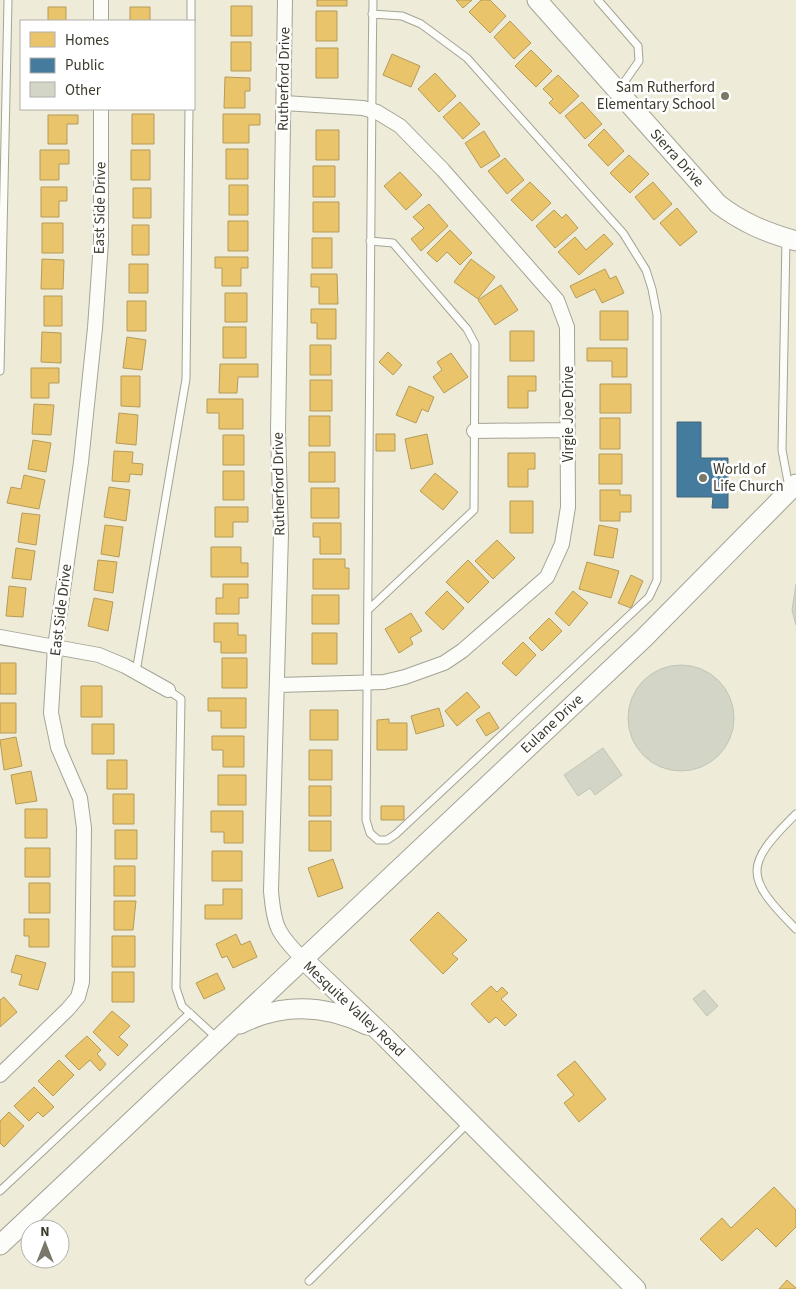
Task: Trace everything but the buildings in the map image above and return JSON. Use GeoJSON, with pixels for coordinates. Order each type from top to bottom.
{"type":"FeatureCollection","features":[{"type":"Feature","properties":{"kind":"street"},"geometry":{"type":"LineString","coordinates":[[101,0],[101,20]]}},
{"type":"Feature","properties":{"kind":"street","name":"Rutherford Drive"},"geometry":{"type":"LineString","coordinates":[[286,0],[278,438],[281,534],[271,891],[273,914],[282,938],[302,958]]}},
{"type":"Feature","properties":{"kind":"street","name":"Sierra Drive"},"geometry":{"type":"LineString","coordinates":[[537,0],[718,204],[740,221],[791,239]]}},
{"type":"Feature","properties":{"kind":"street","name":"Virgie Joe Drive"},"geometry":{"type":"LineString","coordinates":[[278,685],[384,682],[406,677],[444,663],[462,651],[546,577],[562,544],[568,507],[567,326],[557,300],[443,170],[400,126],[371,110],[363,108],[284,103]]}},
{"type":"Feature","properties":{"kind":"street","name":"East Side Drive"},"geometry":{"type":"LineString","coordinates":[[0,1075],[68,1010],[78,997],[82,982],[84,828],[80,798],[58,747],[51,714],[55,647],[81,462],[95,328],[101,242],[101,110]]}},
{"type":"Feature","properties":{"kind":"street"},"geometry":{"type":"LineString","coordinates":[[474,431],[568,430]]}},
{"type":"Feature","properties":{"kind":"street","name":"Eulane Drive"},"geometry":{"type":"LineString","coordinates":[[302,958],[644,638],[793,487]]}},
{"type":"Feature","properties":{"kind":"street"},"geometry":{"type":"LineString","coordinates":[[0,637],[99,655],[136,672],[168,690]]}},
{"type":"Feature","properties":{"kind":"street","name":"Mesquite Valley Road"},"geometry":{"type":"LineString","coordinates":[[0,1245],[302,958],[380,1032],[636,1289]]}},
{"type":"Feature","properties":{"kind":"street"},"geometry":{"type":"LineString","coordinates":[[223,1035],[258,1015],[284,1009],[303,1008],[327,1010],[346,1016],[380,1032]]}},
{"type":"Feature","properties":{"kind":"lane"},"geometry":{"type":"LineString","coordinates":[[0,371],[8,0]]}},
{"type":"Feature","properties":{"kind":"lane"},"geometry":{"type":"LineString","coordinates":[[191,0],[191,20]]}},
{"type":"Feature","properties":{"kind":"lane"},"geometry":{"type":"LineString","coordinates":[[372,0],[366,820],[370,833],[378,840],[387,840],[396,834],[642,604],[655,589],[657,580],[657,315],[646,270],[623,233],[467,58],[421,24],[402,16],[372,14]]}},
{"type":"Feature","properties":{"kind":"lane"},"geometry":{"type":"LineString","coordinates":[[598,0],[638,46],[639,61],[618,91]]}},
{"type":"Feature","properties":{"kind":"lane"},"geometry":{"type":"LineString","coordinates":[[136,672],[172,449],[186,379],[190,110]]}},
{"type":"Feature","properties":{"kind":"lane"},"geometry":{"type":"LineString","coordinates":[[791,239],[782,450],[793,487]]}},
{"type":"Feature","properties":{"kind":"lane"},"geometry":{"type":"LineString","coordinates":[[368,610],[474,510],[475,344],[467,329],[393,243],[370,241]]}},
{"type":"Feature","properties":{"kind":"lane"},"geometry":{"type":"LineString","coordinates":[[168,690],[181,699],[176,988],[182,1006],[223,1035]]}},
{"type":"Feature","properties":{"kind":"lane"},"geometry":{"type":"LineString","coordinates":[[796,814],[769,840],[758,860],[758,883],[764,894],[796,929]]}},
{"type":"Feature","properties":{"kind":"lane"},"geometry":{"type":"LineString","coordinates":[[0,1192],[190,1013]]}},
{"type":"Feature","properties":{"kind":"lane"},"geometry":{"type":"LineString","coordinates":[[309,1280],[469,1121]]}},
{"type":"Feature","properties":{"kind":"place","name":"Sam Rutherford Elementary School"},"geometry":{"type":"Point","coordinates":[725,96]}},
{"type":"Feature","properties":{"kind":"place","name":"World of Life Church"},"geometry":{"type":"Point","coordinates":[703,478]}}]}
